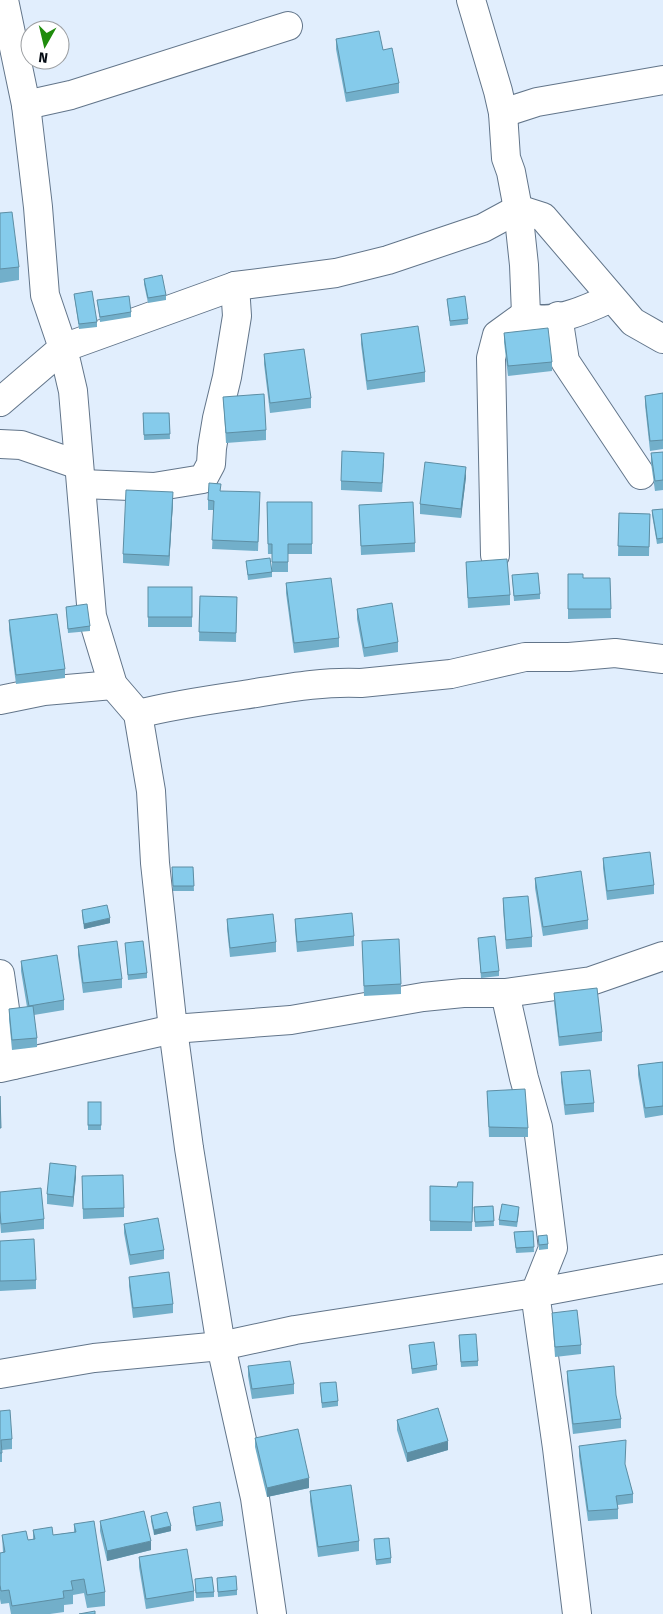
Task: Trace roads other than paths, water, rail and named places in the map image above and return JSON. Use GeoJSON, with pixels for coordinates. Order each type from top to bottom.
{"type":"FeatureCollection","features":[{"type":"Feature","properties":{"kind":"street"},"geometry":{"type":"LineString","coordinates":[[4,0],[26,105],[46,295],[63,348],[73,390],[92,616],[113,685],[138,714],[151,791],[155,863],[173,1029],[189,1148],[220,1346],[255,1498],[272,1614]]}},
{"type":"Feature","properties":{"kind":"street"},"geometry":{"type":"LineString","coordinates":[[471,0],[503,113],[506,158],[511,172],[518,209],[524,264],[526,314],[531,318],[548,318],[581,312],[611,298]]}},
{"type":"Feature","properties":{"kind":"street"},"geometry":{"type":"LineString","coordinates":[[26,105],[71,95],[288,26]]}},
{"type":"Feature","properties":{"kind":"street"},"geometry":{"type":"LineString","coordinates":[[503,113],[537,102],[663,80]]}},
{"type":"Feature","properties":{"kind":"street"},"geometry":{"type":"LineString","coordinates":[[0,402],[63,348],[235,286],[336,273],[388,260],[483,228],[518,209],[543,217],[633,322],[663,339]]}},
{"type":"Feature","properties":{"kind":"street"},"geometry":{"type":"LineString","coordinates":[[0,444],[21,445],[80,475],[154,487],[203,479],[211,464],[217,418],[227,377],[236,316],[235,286]]}},
{"type":"Feature","properties":{"kind":"street"},"geometry":{"type":"LineString","coordinates":[[495,555],[491,358],[497,335],[526,314]]}},
{"type":"Feature","properties":{"kind":"street"},"geometry":{"type":"LineString","coordinates":[[558,316],[565,360],[642,475]]}},
{"type":"Feature","properties":{"kind":"street"},"geometry":{"type":"LineString","coordinates":[[138,714],[204,700],[290,687],[347,682],[361,683],[451,674],[526,657],[569,657],[615,652],[663,659]]}},
{"type":"Feature","properties":{"kind":"street"},"geometry":{"type":"LineString","coordinates":[[0,700],[44,691],[113,685]]}},
{"type":"Feature","properties":{"kind":"street"},"geometry":{"type":"LineString","coordinates":[[0,974],[6,1066],[173,1029],[291,1020],[423,996],[463,993],[505,993],[591,981],[663,956]]}},
{"type":"Feature","properties":{"kind":"street"},"geometry":{"type":"LineString","coordinates":[[505,993],[524,1078],[538,1127],[553,1248],[535,1293],[557,1448],[577,1614]]}},
{"type":"Feature","properties":{"kind":"street"},"geometry":{"type":"LineString","coordinates":[[0,1374],[94,1358],[220,1346],[295,1330],[535,1293],[663,1270]]}}]}
